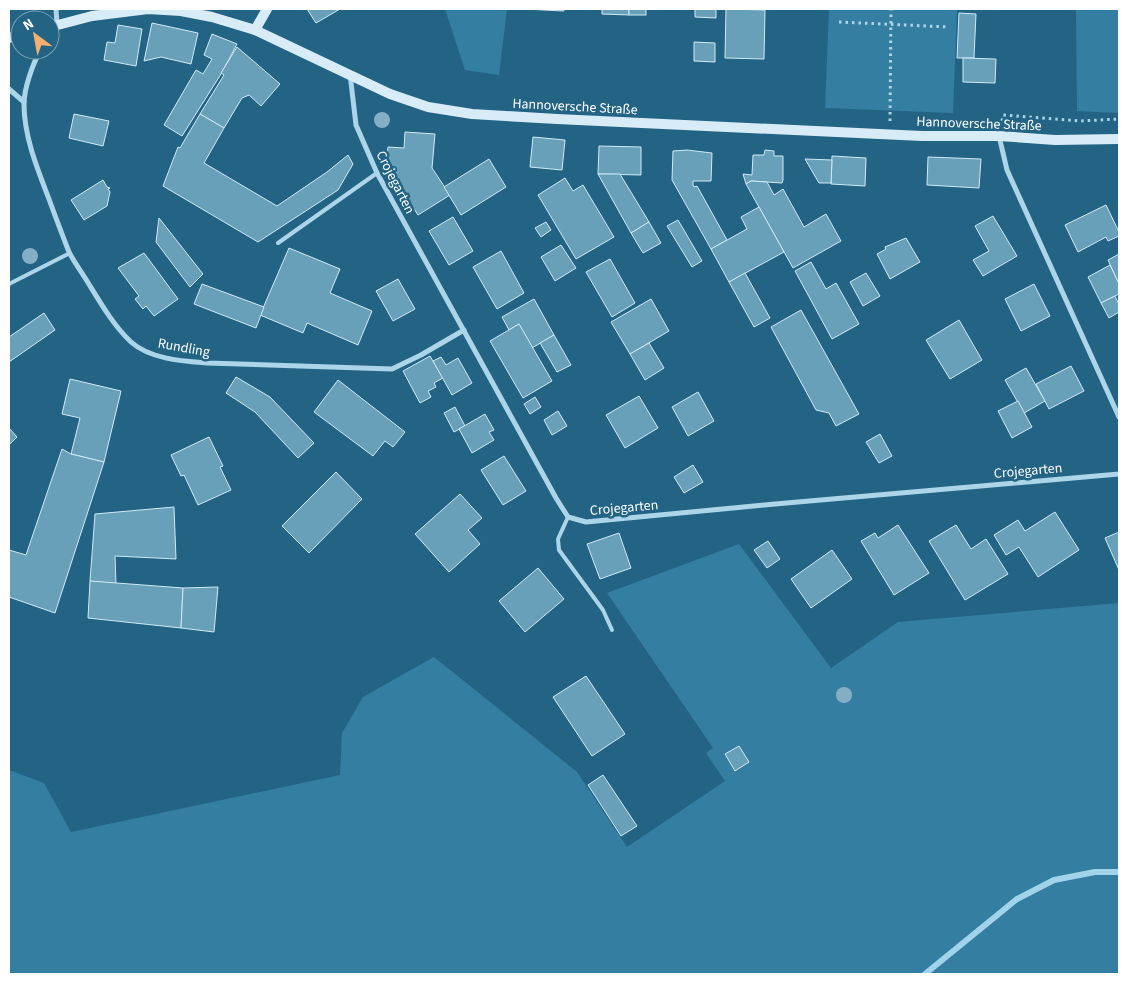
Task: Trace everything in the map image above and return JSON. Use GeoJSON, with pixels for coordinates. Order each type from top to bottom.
{"type":"FeatureCollection","features":[{"type":"Feature","properties":{"kind":"street","name":"Hannoversche Straße"},"geometry":{"type":"LineString","coordinates":[[60,24],[92,16],[148,9],[212,17],[256,30],[390,94],[420,104],[472,114],[890,134],[999,136],[1056,140],[1119,139]]}},
{"type":"Feature","properties":{"kind":"street"},"geometry":{"type":"LineString","coordinates":[[256,30],[267,9]]}},
{"type":"Feature","properties":{"kind":"street","name":"Rundling"},"geometry":{"type":"LineString","coordinates":[[35,60],[24,102],[34,162],[70,253],[109,316],[132,343],[165,358],[207,363],[392,368],[421,355],[464,330]]}},
{"type":"Feature","properties":{"kind":"street","name":"Crojegarten"},"geometry":{"type":"LineString","coordinates":[[350,74],[356,125],[377,173],[568,517],[586,522],[1119,474]]}},
{"type":"Feature","properties":{"kind":"street"},"geometry":{"type":"LineString","coordinates":[[9,89],[24,102]]}},
{"type":"Feature","properties":{"kind":"street"},"geometry":{"type":"LineString","coordinates":[[999,136],[1007,170],[1119,417]]}},
{"type":"Feature","properties":{"kind":"lane"},"geometry":{"type":"LineString","coordinates":[[278,243],[377,173]]}},
{"type":"Feature","properties":{"kind":"lane"},"geometry":{"type":"LineString","coordinates":[[9,284],[70,253]]}},
{"type":"Feature","properties":{"kind":"lane"},"geometry":{"type":"LineString","coordinates":[[568,517],[558,539],[559,550],[603,610],[612,630]]}},
{"type":"Feature","properties":{"kind":"path"},"geometry":{"type":"LineString","coordinates":[[890,134],[891,9]]}},
{"type":"Feature","properties":{"kind":"path"},"geometry":{"type":"LineString","coordinates":[[839,22],[949,27]]}},
{"type":"Feature","properties":{"kind":"path"},"geometry":{"type":"LineString","coordinates":[[999,136],[1003,115],[1080,121],[1119,119]]}},
{"type":"Feature","properties":{"kind":"shaded area"},"geometry":{"type":"Polygon","coordinates":[[[445,9],[507,9],[499,75],[465,70],[445,9]]]}},
{"type":"Feature","properties":{"kind":"shaded area"},"geometry":{"type":"Polygon","coordinates":[[[829,9],[957,9],[953,113],[825,108],[829,9]]]}},
{"type":"Feature","properties":{"kind":"shaded area"},"geometry":{"type":"Polygon","coordinates":[[[1076,9],[1119,9],[1119,113],[1077,111],[1076,9]]]}},
{"type":"Feature","properties":{"kind":"shaded area"},"geometry":{"type":"Polygon","coordinates":[[[739,544],[831,668],[898,622],[1119,603],[1119,974],[9,974],[9,770],[44,783],[71,832],[340,775],[342,733],[363,697],[434,657],[577,772],[627,847],[725,781],[706,753],[713,748],[607,593],[739,544]]]}},
{"type":"Feature","properties":{"kind":"building"},"geometry":{"type":"Polygon","coordinates":[[[307,9],[340,9],[316,23],[307,9]]]}},
{"type":"Feature","properties":{"kind":"building"},"geometry":{"type":"Polygon","coordinates":[[[524,9],[564,9],[564,11],[524,9]]]}},
{"type":"Feature","properties":{"kind":"building"},"geometry":{"type":"Polygon","coordinates":[[[602,9],[629,9],[629,15],[602,14],[602,9]]]}},
{"type":"Feature","properties":{"kind":"building"},"geometry":{"type":"Polygon","coordinates":[[[629,9],[646,9],[646,15],[629,15],[629,9]]]}},
{"type":"Feature","properties":{"kind":"building"},"geometry":{"type":"Polygon","coordinates":[[[695,9],[716,9],[716,18],[695,17],[695,9]]]}},
{"type":"Feature","properties":{"kind":"building"},"geometry":{"type":"Polygon","coordinates":[[[726,9],[765,10],[764,59],[725,58],[726,9]]]}},
{"type":"Feature","properties":{"kind":"building"},"geometry":{"type":"Polygon","coordinates":[[[959,13],[976,14],[974,58],[957,58],[959,13]]]}},
{"type":"Feature","properties":{"kind":"building"},"geometry":{"type":"Polygon","coordinates":[[[152,23],[198,33],[191,64],[161,57],[144,61],[152,23]]]}},
{"type":"Feature","properties":{"kind":"building"},"geometry":{"type":"Polygon","coordinates":[[[118,25],[142,29],[136,66],[104,60],[107,42],[115,43],[118,25]]]}},
{"type":"Feature","properties":{"kind":"building"},"geometry":{"type":"Polygon","coordinates":[[[212,34],[237,44],[221,74],[182,136],[164,125],[196,70],[203,74],[212,59],[204,55],[212,34]]]}},
{"type":"Feature","properties":{"kind":"building"},"geometry":{"type":"Polygon","coordinates":[[[694,42],[715,43],[715,62],[694,61],[694,42]]]}},
{"type":"Feature","properties":{"kind":"building"},"geometry":{"type":"Polygon","coordinates":[[[237,47],[280,84],[261,106],[249,95],[242,98],[224,128],[200,114],[224,75],[221,73],[237,47]]]}},
{"type":"Feature","properties":{"kind":"building"},"geometry":{"type":"Polygon","coordinates":[[[963,58],[996,59],[995,83],[963,82],[963,58]]]}},
{"type":"Feature","properties":{"kind":"building"},"geometry":{"type":"Polygon","coordinates":[[[74,114],[109,121],[103,146],[69,138],[74,114]]]}},
{"type":"Feature","properties":{"kind":"building"},"geometry":{"type":"Polygon","coordinates":[[[200,114],[224,128],[204,163],[277,206],[327,172],[348,155],[353,164],[338,190],[258,242],[163,186],[178,147],[180,148],[200,114]]]}},
{"type":"Feature","properties":{"kind":"building"},"geometry":{"type":"Polygon","coordinates":[[[405,132],[435,134],[432,168],[450,195],[418,215],[386,166],[388,147],[404,148],[405,132]]]}},
{"type":"Feature","properties":{"kind":"building"},"geometry":{"type":"Polygon","coordinates":[[[533,137],[565,140],[562,170],[530,167],[533,137]]]}},
{"type":"Feature","properties":{"kind":"building"},"geometry":{"type":"Polygon","coordinates":[[[599,146],[641,147],[641,175],[598,174],[599,146]]]}},
{"type":"Feature","properties":{"kind":"building"},"geometry":{"type":"Polygon","coordinates":[[[687,150],[712,153],[711,181],[693,181],[694,187],[697,186],[727,240],[711,249],[672,180],[673,151],[687,150]]]}},
{"type":"Feature","properties":{"kind":"building"},"geometry":{"type":"Polygon","coordinates":[[[765,150],[774,151],[774,156],[783,156],[782,183],[751,181],[746,184],[743,174],[752,175],[753,155],[764,155],[765,150]]]}},
{"type":"Feature","properties":{"kind":"building"},"geometry":{"type":"Polygon","coordinates":[[[832,156],[866,158],[865,186],[831,184],[832,156]]]}},
{"type":"Feature","properties":{"kind":"building"},"geometry":{"type":"Polygon","coordinates":[[[928,157],[981,159],[979,188],[927,185],[928,157]]]}},
{"type":"Feature","properties":{"kind":"building"},"geometry":{"type":"Polygon","coordinates":[[[489,159],[506,187],[461,215],[444,187],[489,159]]]}},
{"type":"Feature","properties":{"kind":"building"},"geometry":{"type":"Polygon","coordinates":[[[805,159],[832,160],[831,183],[819,183],[805,159]]]}},
{"type":"Feature","properties":{"kind":"building"},"geometry":{"type":"Polygon","coordinates":[[[598,174],[620,174],[649,222],[631,233],[598,174]]]}},
{"type":"Feature","properties":{"kind":"building"},"geometry":{"type":"Polygon","coordinates":[[[565,178],[573,191],[583,185],[614,237],[576,259],[538,195],[565,178]]]}},
{"type":"Feature","properties":{"kind":"building"},"geometry":{"type":"Polygon","coordinates":[[[103,180],[107,187],[110,188],[108,189],[110,192],[107,206],[84,220],[71,200],[103,180]]]}},
{"type":"Feature","properties":{"kind":"building"},"geometry":{"type":"Polygon","coordinates":[[[751,181],[767,182],[774,195],[783,189],[804,227],[826,214],[841,241],[793,268],[746,184],[751,181]]]}},
{"type":"Feature","properties":{"kind":"building"},"geometry":{"type":"Polygon","coordinates":[[[1106,205],[1119,232],[1119,236],[1108,241],[1106,237],[1078,252],[1065,225],[1106,205]]]}},
{"type":"Feature","properties":{"kind":"building"},"geometry":{"type":"Polygon","coordinates":[[[759,207],[784,252],[729,282],[711,249],[747,229],[741,217],[759,207]]]}},
{"type":"Feature","properties":{"kind":"building"},"geometry":{"type":"Polygon","coordinates":[[[993,216],[1017,256],[983,276],[973,260],[989,251],[975,226],[993,216]]]}},
{"type":"Feature","properties":{"kind":"building"},"geometry":{"type":"Polygon","coordinates":[[[453,217],[473,251],[449,265],[429,231],[453,217]]]}},
{"type":"Feature","properties":{"kind":"building"},"geometry":{"type":"Polygon","coordinates":[[[159,218],[203,274],[190,287],[156,242],[159,218]]]}},
{"type":"Feature","properties":{"kind":"building"},"geometry":{"type":"Polygon","coordinates":[[[678,220],[702,261],[692,267],[667,226],[678,220]]]}},
{"type":"Feature","properties":{"kind":"building"},"geometry":{"type":"Polygon","coordinates":[[[546,222],[551,230],[541,237],[535,228],[546,222]]]}},
{"type":"Feature","properties":{"kind":"building"},"geometry":{"type":"Polygon","coordinates":[[[649,222],[661,243],[643,253],[631,233],[649,222]]]}},
{"type":"Feature","properties":{"kind":"building"},"geometry":{"type":"Polygon","coordinates":[[[906,238],[920,262],[890,279],[877,254],[886,249],[885,247],[906,238]]]}},
{"type":"Feature","properties":{"kind":"building"},"geometry":{"type":"Polygon","coordinates":[[[561,245],[576,268],[555,281],[541,257],[561,245]]]}},
{"type":"Feature","properties":{"kind":"building"},"geometry":{"type":"Polygon","coordinates":[[[289,248],[340,269],[330,293],[372,311],[358,345],[307,323],[303,333],[260,315],[289,248]]]}},
{"type":"Feature","properties":{"kind":"building"},"geometry":{"type":"Polygon","coordinates":[[[501,251],[524,293],[497,309],[473,267],[501,251]]]}},
{"type":"Feature","properties":{"kind":"building"},"geometry":{"type":"Polygon","coordinates":[[[144,253],[178,299],[154,316],[146,306],[143,309],[135,299],[139,296],[118,268],[144,253]]]}},
{"type":"Feature","properties":{"kind":"building"},"geometry":{"type":"Polygon","coordinates":[[[1119,254],[1119,282],[1118,282],[1108,260],[1119,254]]]}},
{"type":"Feature","properties":{"kind":"building"},"geometry":{"type":"Polygon","coordinates":[[[610,259],[635,303],[612,317],[586,272],[610,259]]]}},
{"type":"Feature","properties":{"kind":"building"},"geometry":{"type":"Polygon","coordinates":[[[811,262],[826,289],[836,283],[859,324],[832,339],[795,271],[811,262]]]}},
{"type":"Feature","properties":{"kind":"building"},"geometry":{"type":"Polygon","coordinates":[[[1110,265],[1119,284],[1119,294],[1101,303],[1088,277],[1110,265]]]}},
{"type":"Feature","properties":{"kind":"building"},"geometry":{"type":"Polygon","coordinates":[[[745,273],[770,318],[754,327],[729,282],[745,273]]]}},
{"type":"Feature","properties":{"kind":"building"},"geometry":{"type":"Polygon","coordinates":[[[866,273],[880,296],[863,306],[850,282],[866,273]]]}},
{"type":"Feature","properties":{"kind":"building"},"geometry":{"type":"Polygon","coordinates":[[[398,279],[415,309],[393,321],[376,291],[398,279]]]}},
{"type":"Feature","properties":{"kind":"building"},"geometry":{"type":"Polygon","coordinates":[[[202,284],[264,307],[256,328],[194,304],[202,284]]]}},
{"type":"Feature","properties":{"kind":"building"},"geometry":{"type":"Polygon","coordinates":[[[1034,284],[1050,316],[1021,331],[1005,299],[1034,284]]]}},
{"type":"Feature","properties":{"kind":"building"},"geometry":{"type":"Polygon","coordinates":[[[1115,296],[1119,305],[1119,312],[1109,318],[1101,303],[1115,296]]]}},
{"type":"Feature","properties":{"kind":"building"},"geometry":{"type":"Polygon","coordinates":[[[534,299],[554,335],[532,348],[519,324],[509,330],[502,317],[534,299]]]}},
{"type":"Feature","properties":{"kind":"building"},"geometry":{"type":"Polygon","coordinates":[[[651,299],[669,331],[630,354],[611,322],[651,299]]]}},
{"type":"Feature","properties":{"kind":"building"},"geometry":{"type":"Polygon","coordinates":[[[801,310],[859,414],[836,426],[829,413],[816,410],[771,327],[801,310]]]}},
{"type":"Feature","properties":{"kind":"building"},"geometry":{"type":"Polygon","coordinates":[[[44,313],[55,330],[9,362],[9,337],[44,313]]]}},
{"type":"Feature","properties":{"kind":"building"},"geometry":{"type":"Polygon","coordinates":[[[959,320],[982,360],[950,379],[926,340],[959,320]]]}},
{"type":"Feature","properties":{"kind":"building"},"geometry":{"type":"Polygon","coordinates":[[[519,324],[552,381],[523,398],[490,341],[519,324]]]}},
{"type":"Feature","properties":{"kind":"building"},"geometry":{"type":"Polygon","coordinates":[[[554,335],[571,365],[557,372],[540,343],[554,335]]]}},
{"type":"Feature","properties":{"kind":"building"},"geometry":{"type":"Polygon","coordinates":[[[649,343],[664,368],[645,380],[630,354],[649,343]]]}},
{"type":"Feature","properties":{"kind":"building"},"geometry":{"type":"Polygon","coordinates":[[[430,356],[443,378],[434,383],[436,387],[428,391],[431,397],[420,403],[403,371],[430,356]]]}},
{"type":"Feature","properties":{"kind":"building"},"geometry":{"type":"Polygon","coordinates":[[[441,357],[446,365],[458,358],[472,383],[452,395],[433,361],[441,357]]]}},
{"type":"Feature","properties":{"kind":"building"},"geometry":{"type":"Polygon","coordinates":[[[1071,366],[1084,391],[1049,409],[1036,384],[1071,366]]]}},
{"type":"Feature","properties":{"kind":"building"},"geometry":{"type":"Polygon","coordinates":[[[1026,368],[1045,401],[1024,413],[1005,380],[1026,368]]]}},
{"type":"Feature","properties":{"kind":"building"},"geometry":{"type":"Polygon","coordinates":[[[236,377],[270,397],[314,443],[298,458],[255,412],[226,393],[236,377]]]}},
{"type":"Feature","properties":{"kind":"building"},"geometry":{"type":"Polygon","coordinates":[[[70,379],[121,391],[104,462],[71,454],[80,418],[62,414],[70,379]]]}},
{"type":"Feature","properties":{"kind":"building"},"geometry":{"type":"Polygon","coordinates":[[[338,380],[405,432],[393,447],[385,441],[373,456],[314,412],[338,380]]]}},
{"type":"Feature","properties":{"kind":"building"},"geometry":{"type":"Polygon","coordinates":[[[698,392],[714,421],[688,436],[672,407],[698,392]]]}},
{"type":"Feature","properties":{"kind":"building"},"geometry":{"type":"Polygon","coordinates":[[[639,396],[658,428],[625,448],[606,415],[639,396]]]}},
{"type":"Feature","properties":{"kind":"building"},"geometry":{"type":"Polygon","coordinates":[[[535,397],[541,407],[530,414],[524,404],[535,397]]]}},
{"type":"Feature","properties":{"kind":"building"},"geometry":{"type":"Polygon","coordinates":[[[1018,401],[1032,427],[1012,438],[998,411],[1018,401]]]}},
{"type":"Feature","properties":{"kind":"building"},"geometry":{"type":"Polygon","coordinates":[[[455,407],[465,426],[454,432],[444,413],[455,407]]]}},
{"type":"Feature","properties":{"kind":"building"},"geometry":{"type":"Polygon","coordinates":[[[558,411],[567,426],[552,435],[544,420],[558,411]]]}},
{"type":"Feature","properties":{"kind":"building"},"geometry":{"type":"Polygon","coordinates":[[[485,414],[494,430],[489,432],[494,440],[472,453],[459,429],[485,414]]]}},
{"type":"Feature","properties":{"kind":"building"},"geometry":{"type":"Polygon","coordinates":[[[9,428],[17,437],[9,445],[9,428]]]}},
{"type":"Feature","properties":{"kind":"building"},"geometry":{"type":"Polygon","coordinates":[[[880,434],[892,456],[879,463],[866,442],[880,434]]]}},
{"type":"Feature","properties":{"kind":"building"},"geometry":{"type":"Polygon","coordinates":[[[209,437],[223,466],[220,467],[231,490],[198,505],[184,475],[181,476],[171,455],[209,437]]]}},
{"type":"Feature","properties":{"kind":"building"},"geometry":{"type":"Polygon","coordinates":[[[62,449],[71,454],[104,462],[55,613],[9,597],[9,550],[26,555],[62,449]]]}},
{"type":"Feature","properties":{"kind":"building"},"geometry":{"type":"Polygon","coordinates":[[[504,456],[526,491],[503,505],[481,470],[504,456]]]}},
{"type":"Feature","properties":{"kind":"building"},"geometry":{"type":"Polygon","coordinates":[[[693,465],[703,482],[684,493],[674,477],[693,465]]]}},
{"type":"Feature","properties":{"kind":"building"},"geometry":{"type":"Polygon","coordinates":[[[336,472],[362,499],[309,553],[282,526],[336,472]]]}},
{"type":"Feature","properties":{"kind":"building"},"geometry":{"type":"Polygon","coordinates":[[[460,494],[482,518],[468,530],[480,544],[449,572],[415,534],[460,494]]]}},
{"type":"Feature","properties":{"kind":"building"},"geometry":{"type":"Polygon","coordinates":[[[174,507],[176,559],[115,556],[116,584],[90,581],[95,514],[174,507]]]}},
{"type":"Feature","properties":{"kind":"building"},"geometry":{"type":"Polygon","coordinates":[[[1055,512],[1079,550],[1038,577],[1019,547],[1006,555],[994,535],[1018,520],[1025,531],[1055,512]]]}},
{"type":"Feature","properties":{"kind":"building"},"geometry":{"type":"Polygon","coordinates":[[[898,525],[929,573],[894,595],[861,541],[875,533],[878,538],[898,525]]]}},
{"type":"Feature","properties":{"kind":"building"},"geometry":{"type":"Polygon","coordinates":[[[956,525],[971,549],[986,539],[1008,574],[965,600],[929,541],[956,525]]]}},
{"type":"Feature","properties":{"kind":"building"},"geometry":{"type":"Polygon","coordinates":[[[1119,532],[1119,570],[1105,538],[1119,532]]]}},
{"type":"Feature","properties":{"kind":"building"},"geometry":{"type":"Polygon","coordinates":[[[619,533],[631,568],[600,579],[587,544],[619,533]]]}},
{"type":"Feature","properties":{"kind":"building"},"geometry":{"type":"Polygon","coordinates":[[[768,541],[780,559],[767,568],[754,550],[768,541]]]}},
{"type":"Feature","properties":{"kind":"building"},"geometry":{"type":"Polygon","coordinates":[[[832,550],[852,579],[811,608],[791,579],[832,550]]]}},
{"type":"Feature","properties":{"kind":"building"},"geometry":{"type":"Polygon","coordinates":[[[538,568],[564,599],[525,632],[499,601],[538,568]]]}},
{"type":"Feature","properties":{"kind":"building"},"geometry":{"type":"Polygon","coordinates":[[[90,581],[183,588],[181,628],[88,618],[90,581]]]}},
{"type":"Feature","properties":{"kind":"building"},"geometry":{"type":"Polygon","coordinates":[[[218,587],[214,632],[181,628],[183,588],[218,587]]]}},
{"type":"Feature","properties":{"kind":"building"},"geometry":{"type":"Polygon","coordinates":[[[586,676],[625,734],[592,756],[553,697],[586,676]]]}},
{"type":"Feature","properties":{"kind":"building"},"geometry":{"type":"Polygon","coordinates":[[[739,746],[749,762],[735,771],[725,754],[739,746]]]}},
{"type":"Feature","properties":{"kind":"building"},"geometry":{"type":"Polygon","coordinates":[[[603,775],[637,826],[621,836],[588,785],[603,775]]]}},
{"type":"Feature","properties":{"kind":"waterway"},"geometry":{"type":"LineString","coordinates":[[925,974],[1017,899],[1054,880],[1095,872],[1119,872]]}}]}
